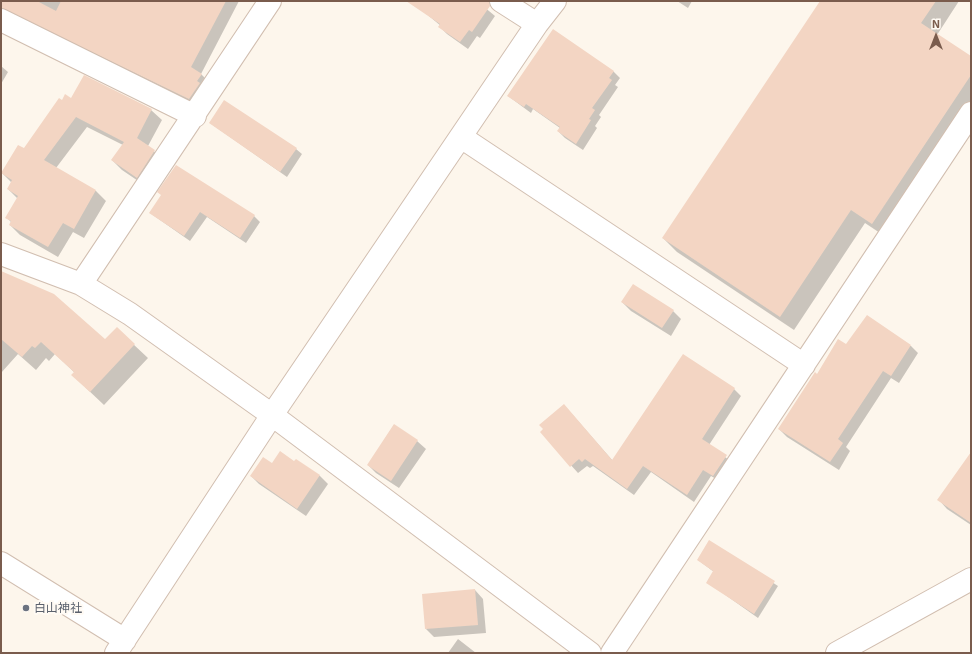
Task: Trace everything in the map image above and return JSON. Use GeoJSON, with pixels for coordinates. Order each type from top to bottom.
{"type":"FeatureCollection","features":[{"type":"Feature","properties":{"kind":"street"},"geometry":{"type":"LineString","coordinates":[[81,284],[195,116],[270,1]]}},
{"type":"Feature","properties":{"kind":"street"},"geometry":{"type":"LineString","coordinates":[[502,1],[537,24]]}},
{"type":"Feature","properties":{"kind":"street"},"geometry":{"type":"LineString","coordinates":[[1,563],[120,647],[272,415],[537,24],[555,1]]}},
{"type":"Feature","properties":{"kind":"street"},"geometry":{"type":"LineString","coordinates":[[1,20],[195,116]]}},
{"type":"Feature","properties":{"kind":"street"},"geometry":{"type":"LineString","coordinates":[[612,653],[971,113]]}},
{"type":"Feature","properties":{"kind":"street"},"geometry":{"type":"LineString","coordinates":[[461,137],[804,365]]}},
{"type":"Feature","properties":{"kind":"street"},"geometry":{"type":"LineString","coordinates":[[1,254],[81,284],[178,347],[272,415],[590,653]]}},
{"type":"Feature","properties":{"kind":"street"},"geometry":{"type":"LineString","coordinates":[[837,653],[971,579]]}},
{"type":"Feature","properties":{"kind":"building"},"geometry":{"type":"Polygon","coordinates":[[[1,1],[37,1],[56,11],[61,1],[226,1],[191,67],[202,74],[197,81],[200,83],[189,99],[1,8],[1,1]]]}},
{"type":"Feature","properties":{"kind":"building"},"geometry":{"type":"Polygon","coordinates":[[[406,1],[489,1],[490,6],[472,32],[469,30],[460,42],[438,27],[440,24],[406,1]]]}},
{"type":"Feature","properties":{"kind":"building"},"geometry":{"type":"Polygon","coordinates":[[[820,1],[936,1],[921,23],[971,56],[971,75],[872,224],[851,210],[780,317],[662,238],[820,1]]]}},
{"type":"Feature","properties":{"kind":"building"},"geometry":{"type":"Polygon","coordinates":[[[553,29],[614,71],[609,78],[612,80],[592,108],[595,110],[589,119],[591,120],[576,144],[557,131],[560,127],[526,104],[524,107],[507,96],[553,29]]]}},
{"type":"Feature","properties":{"kind":"building"},"geometry":{"type":"Polygon","coordinates":[[[84,75],[152,109],[137,138],[155,150],[137,178],[111,160],[124,142],[76,117],[44,160],[96,190],[74,229],[63,223],[48,247],[9,225],[11,221],[5,218],[18,196],[7,189],[12,180],[1,173],[18,145],[24,148],[59,98],[62,100],[65,94],[71,98],[84,75]]]}},
{"type":"Feature","properties":{"kind":"building"},"geometry":{"type":"Polygon","coordinates":[[[224,100],[297,148],[280,172],[209,123],[224,100]]]}},
{"type":"Feature","properties":{"kind":"building"},"geometry":{"type":"Polygon","coordinates":[[[176,165],[255,215],[240,238],[200,212],[184,236],[149,213],[161,195],[157,192],[176,165]]]}},
{"type":"Feature","properties":{"kind":"building"},"geometry":{"type":"Polygon","coordinates":[[[1,271],[54,294],[105,339],[117,327],[135,344],[90,392],[71,375],[74,372],[41,342],[35,348],[32,346],[22,357],[1,339],[1,271]]]}},
{"type":"Feature","properties":{"kind":"building"},"geometry":{"type":"Polygon","coordinates":[[[633,284],[674,310],[662,328],[621,302],[633,284]]]}},
{"type":"Feature","properties":{"kind":"building"},"geometry":{"type":"Polygon","coordinates":[[[867,315],[911,345],[891,376],[883,371],[838,439],[843,443],[830,462],[778,429],[815,372],[817,374],[838,339],[846,344],[867,315]]]}},
{"type":"Feature","properties":{"kind":"building"},"geometry":{"type":"Polygon","coordinates":[[[683,354],[735,388],[702,439],[727,455],[713,476],[703,470],[687,495],[643,466],[627,489],[585,459],[582,462],[579,459],[570,467],[540,432],[543,429],[539,425],[564,404],[612,460],[683,354]]]}},
{"type":"Feature","properties":{"kind":"building"},"geometry":{"type":"Polygon","coordinates":[[[394,424],[418,440],[391,481],[367,465],[394,424]]]}},
{"type":"Feature","properties":{"kind":"building"},"geometry":{"type":"Polygon","coordinates":[[[280,451],[294,461],[296,459],[320,475],[297,509],[250,476],[263,457],[272,463],[280,451]]]}},
{"type":"Feature","properties":{"kind":"building"},"geometry":{"type":"Polygon","coordinates":[[[971,452],[971,523],[937,500],[971,452]]]}},
{"type":"Feature","properties":{"kind":"building"},"geometry":{"type":"Polygon","coordinates":[[[709,540],[775,581],[754,614],[706,583],[713,571],[697,560],[709,540]]]}},
{"type":"Feature","properties":{"kind":"building"},"geometry":{"type":"Polygon","coordinates":[[[475,589],[478,625],[425,629],[422,594],[475,589]]]}},
{"type":"Feature","properties":{"kind":"place","name":"白山神社"},"geometry":{"type":"Point","coordinates":[26,608]}}]}
